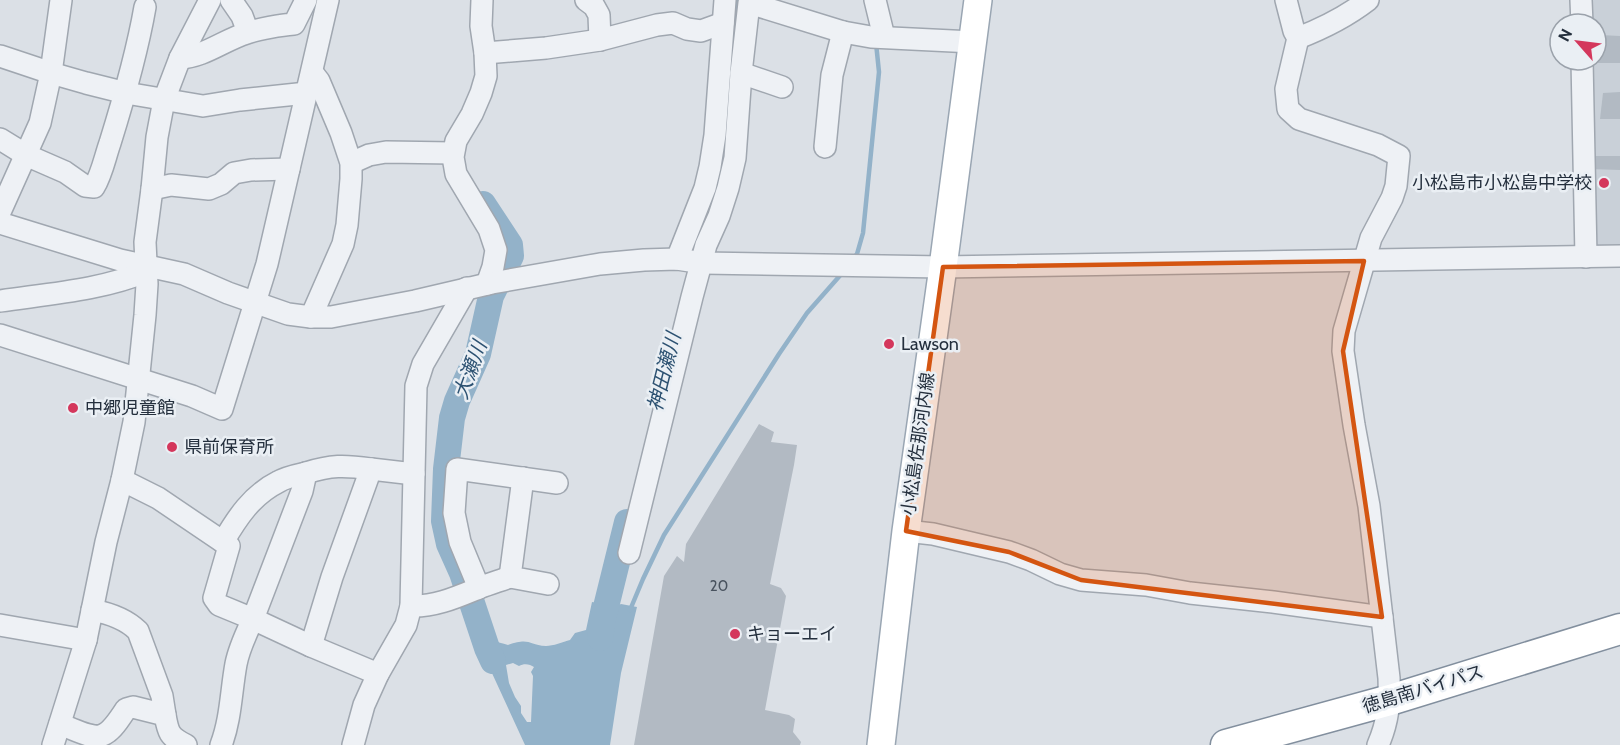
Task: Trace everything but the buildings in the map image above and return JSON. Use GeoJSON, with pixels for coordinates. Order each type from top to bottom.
{"type":"FeatureCollection","features":[{"type":"Feature","properties":{"kind":"highway","name":"徳島南バイパス"},"geometry":{"type":"LineString","coordinates":[[1226,745],[1385,722],[1620,629]]}},
{"type":"Feature","properties":{"kind":"highway","name":"徳島南バイパス"},"geometry":{"type":"LineString","coordinates":[[1295,745],[1385,722],[1620,650]]}},
{"type":"Feature","properties":{"kind":"main road","name":"小松島佐那河内線"},"geometry":{"type":"LineString","coordinates":[[881,745],[906,531],[978,0]]}},
{"type":"Feature","properties":{"kind":"street"},"geometry":{"type":"LineString","coordinates":[[0,212],[40,123],[51,73],[62,0]]}},
{"type":"Feature","properties":{"kind":"street"},"geometry":{"type":"LineString","coordinates":[[53,745],[86,640],[134,422],[145,315],[147,268],[145,242],[153,189],[157,137],[164,100],[180,58],[210,0]]}},
{"type":"Feature","properties":{"kind":"street"},"geometry":{"type":"LineString","coordinates":[[231,0],[242,16],[248,32]]}},
{"type":"Feature","properties":{"kind":"street"},"geometry":{"type":"LineString","coordinates":[[180,58],[188,58],[205,52],[248,32],[294,24],[306,0]]}},
{"type":"Feature","properties":{"kind":"street"},"geometry":{"type":"LineString","coordinates":[[0,335],[192,396],[222,409],[267,264],[328,0]]}},
{"type":"Feature","properties":{"kind":"street"},"geometry":{"type":"LineString","coordinates":[[352,745],[364,705],[378,674],[406,626],[411,606],[416,386],[423,364],[488,284],[496,250],[489,229],[456,174],[453,153],[456,141],[481,93],[491,52],[481,26],[483,0]]}},
{"type":"Feature","properties":{"kind":"street"},"geometry":{"type":"LineString","coordinates":[[586,0],[594,6],[599,15],[600,40]]}},
{"type":"Feature","properties":{"kind":"street"},"geometry":{"type":"LineString","coordinates":[[629,553],[692,297],[690,261],[715,135],[725,0]]}},
{"type":"Feature","properties":{"kind":"street"},"geometry":{"type":"LineString","coordinates":[[876,0],[878,37]]}},
{"type":"Feature","properties":{"kind":"street"},"geometry":{"type":"LineString","coordinates":[[1286,0],[1298,38],[1286,89],[1288,109],[1299,119],[1378,145],[1399,156],[1396,186],[1371,238],[1344,331],[1342,351],[1369,506],[1382,617],[1385,722]]}},
{"type":"Feature","properties":{"kind":"street"},"geometry":{"type":"LineString","coordinates":[[1298,38],[1348,15],[1368,0]]}},
{"type":"Feature","properties":{"kind":"street"},"geometry":{"type":"LineString","coordinates":[[690,261],[706,245],[728,188],[735,158],[749,3],[843,32],[878,37],[973,42]]}},
{"type":"Feature","properties":{"kind":"street"},"geometry":{"type":"LineString","coordinates":[[0,139],[26,155],[65,172],[85,186],[94,187],[126,93],[145,6]]}},
{"type":"Feature","properties":{"kind":"street"},"geometry":{"type":"LineString","coordinates":[[491,52],[546,48],[600,40],[657,25],[673,23],[687,29],[701,31],[723,23]]}},
{"type":"Feature","properties":{"kind":"street"},"geometry":{"type":"LineString","coordinates":[[825,147],[832,75],[843,32]]}},
{"type":"Feature","properties":{"kind":"street"},"geometry":{"type":"LineString","coordinates":[[0,56],[51,73],[126,93],[203,106],[307,93]]}},
{"type":"Feature","properties":{"kind":"street"},"geometry":{"type":"LineString","coordinates":[[311,317],[343,244],[351,179],[351,163],[341,134],[319,81],[312,72]]}},
{"type":"Feature","properties":{"kind":"street"},"geometry":{"type":"LineString","coordinates":[[1582,72],[1586,257]]}},
{"type":"Feature","properties":{"kind":"street"},"geometry":{"type":"LineString","coordinates":[[741,73],[782,87]]}},
{"type":"Feature","properties":{"kind":"street"},"geometry":{"type":"LineString","coordinates":[[351,163],[369,155],[386,152],[453,153]]}},
{"type":"Feature","properties":{"kind":"street"},"geometry":{"type":"LineString","coordinates":[[153,189],[171,185],[209,189],[221,184],[234,173],[289,169]]}},
{"type":"Feature","properties":{"kind":"street"},"geometry":{"type":"LineString","coordinates":[[0,223],[147,268],[184,274],[228,293],[288,314],[311,317],[331,317],[488,284],[600,264],[644,260],[943,267],[1620,256]]}},
{"type":"Feature","properties":{"kind":"street"},"geometry":{"type":"LineString","coordinates":[[0,301],[127,280],[147,268]]}},
{"type":"Feature","properties":{"kind":"street"},"geometry":{"type":"LineString","coordinates":[[223,542],[243,510],[264,490],[280,480],[326,467],[346,465],[414,474]]}},
{"type":"Feature","properties":{"kind":"street"},"geometry":{"type":"LineString","coordinates":[[311,646],[332,577],[371,469]]}},
{"type":"Feature","properties":{"kind":"street"},"geometry":{"type":"LineString","coordinates":[[472,591],[454,513],[457,469],[557,483]]}},
{"type":"Feature","properties":{"kind":"street"},"geometry":{"type":"LineString","coordinates":[[221,745],[232,703],[236,664],[242,642],[302,491],[306,473]]}},
{"type":"Feature","properties":{"kind":"street"},"geometry":{"type":"LineString","coordinates":[[510,578],[523,478]]}},
{"type":"Feature","properties":{"kind":"street"},"geometry":{"type":"LineString","coordinates":[[122,480],[158,498],[229,546],[214,598],[219,605],[378,674]]}},
{"type":"Feature","properties":{"kind":"street"},"geometry":{"type":"LineString","coordinates":[[906,531],[933,534],[1009,552],[1060,574],[1081,580],[1146,585],[1190,593],[1382,617]]}},
{"type":"Feature","properties":{"kind":"street"},"geometry":{"type":"LineString","coordinates":[[411,606],[425,607],[510,578],[548,584]]}},
{"type":"Feature","properties":{"kind":"street"},"geometry":{"type":"LineString","coordinates":[[92,610],[129,622],[138,630],[162,696],[164,731]]}},
{"type":"Feature","properties":{"kind":"street"},"geometry":{"type":"LineString","coordinates":[[0,625],[86,640]]}},
{"type":"Feature","properties":{"kind":"street"},"geometry":{"type":"LineString","coordinates":[[60,724],[98,739],[107,737],[126,709],[133,708],[186,745]]}},
{"type":"Feature","properties":{"kind":"highlighted area"},"geometry":{"type":"Polygon","coordinates":[[[1364,261],[1343,351],[1382,617],[1081,580],[1009,552],[906,531],[943,267],[1364,261]]]}},
{"type":"Feature","properties":{"kind":"shaded area","name":"小松島市小松島中学校"},"geometry":{"type":"Polygon","coordinates":[[[1586,0],[1620,0],[1620,249],[1595,250],[1588,72],[1608,72],[1608,12],[1586,12],[1586,0]]]}},
{"type":"Feature","properties":{"kind":"water"},"geometry":{"type":"Polygon","coordinates":[[[592,602],[613,608],[621,604],[637,607],[621,673],[610,745],[525,745],[491,671],[483,663],[469,632],[481,629],[489,638],[508,645],[525,642],[546,646],[570,640],[575,633],[586,630],[592,602]],[[513,663],[506,665],[509,683],[521,706],[521,713],[527,722],[531,722],[533,676],[531,672],[534,667],[527,664],[519,666],[513,663]]]}},
{"type":"Feature","properties":{"kind":"waterway","name":"神田瀬川"},"geometry":{"type":"LineString","coordinates":[[735,46],[738,0]]}},
{"type":"Feature","properties":{"kind":"waterway"},"geometry":{"type":"LineString","coordinates":[[853,259],[857,254],[863,233],[879,72],[876,43]]}},
{"type":"Feature","properties":{"kind":"waterway","name":"大瀬川"},"geometry":{"type":"LineString","coordinates":[[483,204],[510,245],[511,256],[491,296],[478,354],[452,418],[446,469],[444,521],[449,544],[462,573],[493,661]]}},
{"type":"Feature","properties":{"kind":"waterway"},"geometry":{"type":"LineString","coordinates":[[630,610],[664,535],[779,354],[807,313],[844,271]]}},
{"type":"Feature","properties":{"kind":"waterway","name":"神田瀬川"},"geometry":{"type":"LineString","coordinates":[[600,638],[627,522]]}},
{"type":"Feature","properties":{"kind":"place","name":"小松島市小松島中学校"},"geometry":{"type":"Point","coordinates":[1604,183]}},
{"type":"Feature","properties":{"kind":"place","name":"Lawson"},"geometry":{"type":"Point","coordinates":[889,344]}},
{"type":"Feature","properties":{"kind":"place","name":"中郷児童館"},"geometry":{"type":"Point","coordinates":[73,408]}},
{"type":"Feature","properties":{"kind":"place","name":"県前保育所"},"geometry":{"type":"Point","coordinates":[172,447]}},
{"type":"Feature","properties":{"kind":"place","name":"キョーエイ"},"geometry":{"type":"Point","coordinates":[735,634]}}]}
